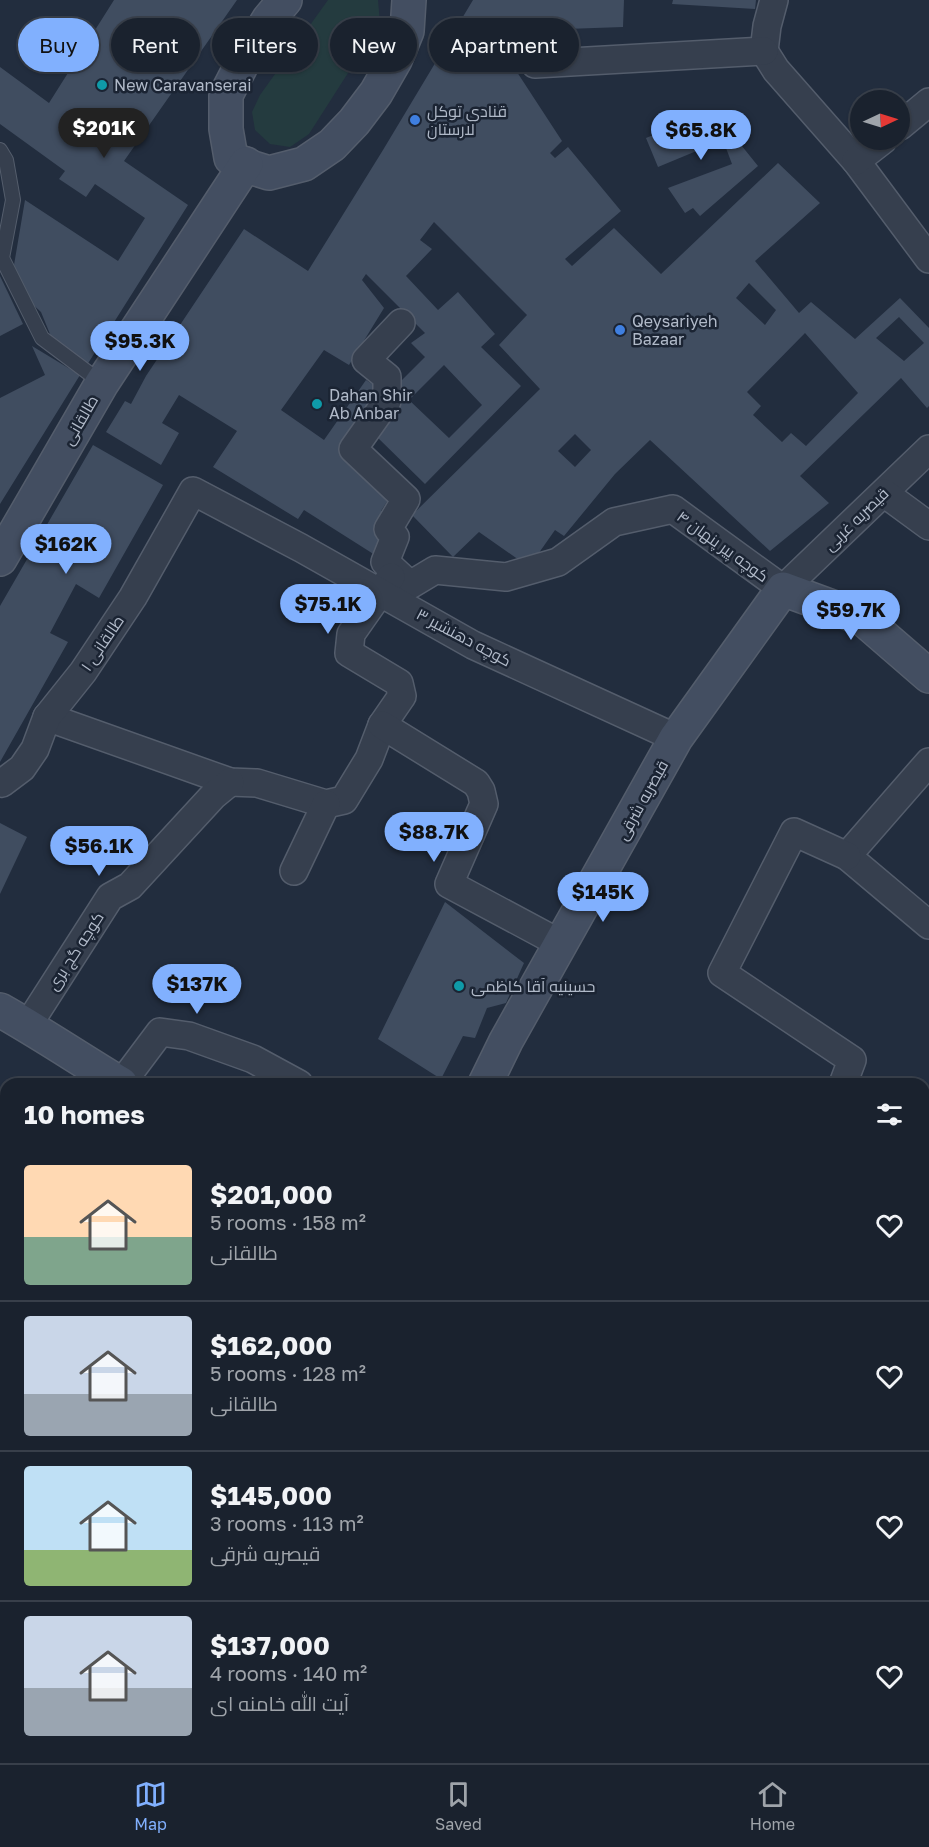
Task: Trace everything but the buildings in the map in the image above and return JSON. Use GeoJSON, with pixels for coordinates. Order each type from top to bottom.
{"type":"FeatureCollection","features":[{"type":"Feature","properties":{"kind":"main road"},"geometry":{"type":"LineString","coordinates":[[285,0],[269,19],[226,95],[226,129],[231,158],[268,173],[304,164],[332,145],[354,122],[376,93],[395,60],[407,31],[409,0]]}},
{"type":"Feature","properties":{"kind":"main road","name":"طالقانی"},"geometry":{"type":"LineString","coordinates":[[0,559],[102,383],[246,164]]}},
{"type":"Feature","properties":{"kind":"main road"},"geometry":{"type":"LineString","coordinates":[[783,589],[862,618],[929,676]]}},
{"type":"Feature","properties":{"kind":"main road","name":"قیصریه شرقی"},"geometry":{"type":"LineString","coordinates":[[488,1078],[506,1041],[676,738],[783,589]]}},
{"type":"Feature","properties":{"kind":"main road"},"geometry":{"type":"LineString","coordinates":[[14,1018],[111,1078]]}},
{"type":"Feature","properties":{"kind":"street"},"geometry":{"type":"LineString","coordinates":[[774,0],[767,26],[764,51],[776,70],[856,161],[929,259]]}},
{"type":"Feature","properties":{"kind":"street"},"geometry":{"type":"LineString","coordinates":[[579,62],[764,51]]}},
{"type":"Feature","properties":{"kind":"street"},"geometry":{"type":"LineString","coordinates":[[910,118],[929,102]]}},
{"type":"Feature","properties":{"kind":"street"},"geometry":{"type":"LineString","coordinates":[[856,161],[870,150]]}},
{"type":"Feature","properties":{"kind":"street"},"geometry":{"type":"LineString","coordinates":[[47,717],[230,782],[258,783],[326,804],[344,800],[369,759],[382,725],[402,696],[399,683],[349,653],[351,634],[388,582],[385,562],[395,537],[388,529],[406,499],[353,448],[387,400],[387,377],[366,360],[401,323]]}},
{"type":"Feature","properties":{"kind":"street","name":"قیصریه غربی"},"geometry":{"type":"LineString","coordinates":[[783,589],[929,449]]}},
{"type":"Feature","properties":{"kind":"street","name":"کوچه دهنشیر ۳"},"geometry":{"type":"LineString","coordinates":[[193,491],[388,582],[473,645],[676,738]]}},
{"type":"Feature","properties":{"kind":"street","name":"طالقانی ۱"},"geometry":{"type":"LineString","coordinates":[[0,782],[2,783],[22,768],[35,749],[47,717],[83,672],[133,597],[193,491]]}},
{"type":"Feature","properties":{"kind":"street"},"geometry":{"type":"LineString","coordinates":[[884,493],[929,526]]}},
{"type":"Feature","properties":{"kind":"street","name":"کوچه پیر پنهان ۴"},"geometry":{"type":"LineString","coordinates":[[388,582],[410,585],[435,570],[506,578],[558,562],[614,522],[673,509],[783,589]]}},
{"type":"Feature","properties":{"kind":"street"},"geometry":{"type":"LineString","coordinates":[[382,725],[476,783],[481,791],[484,804],[449,884],[561,944]]}},
{"type":"Feature","properties":{"kind":"street"},"geometry":{"type":"LineString","coordinates":[[847,856],[929,762]]}},
{"type":"Feature","properties":{"kind":"street","name":"کوچه گچ بری"},"geometry":{"type":"LineString","coordinates":[[14,1018],[110,897],[130,886],[213,796],[230,782]]}},
{"type":"Feature","properties":{"kind":"street"},"geometry":{"type":"LineString","coordinates":[[294,872],[326,804]]}},
{"type":"Feature","properties":{"kind":"street"},"geometry":{"type":"LineString","coordinates":[[845,1078],[852,1060],[722,974],[794,832],[847,856],[929,925]]}},
{"type":"Feature","properties":{"kind":"street"},"geometry":{"type":"LineString","coordinates":[[126,1078],[160,1032],[189,1036],[254,1059],[288,1078]]}},
{"type":"Feature","properties":{"kind":"lane"},"geometry":{"type":"LineString","coordinates":[[0,150],[6,160],[13,200],[1,259],[42,338],[102,383]]}},
{"type":"Feature","properties":{"kind":"green space"},"geometry":{"type":"Polygon","coordinates":[[[328,0],[378,0],[380,18],[330,18],[330,72],[349,72],[309,134],[290,147],[270,144],[255,130],[252,112],[260,95],[276,72],[318,72],[318,18],[315,18],[328,0]]]}},
{"type":"Feature","properties":{"kind":"place","name":"New Caravanserai"},"geometry":{"type":"Point","coordinates":[102,85]}},
{"type":"Feature","properties":{"kind":"place","name":"قنادی توکل لارستان"},"geometry":{"type":"Point","coordinates":[415,120]}},
{"type":"Feature","properties":{"kind":"place","name":"Qeysariyeh Bazaar"},"geometry":{"type":"Point","coordinates":[620,330]}},
{"type":"Feature","properties":{"kind":"place","name":"Dahan Shir Ab Anbar"},"geometry":{"type":"Point","coordinates":[317,404]}},
{"type":"Feature","properties":{"kind":"place","name":"حسینیه آقا کاظمی"},"geometry":{"type":"Point","coordinates":[459,986]}}]}
